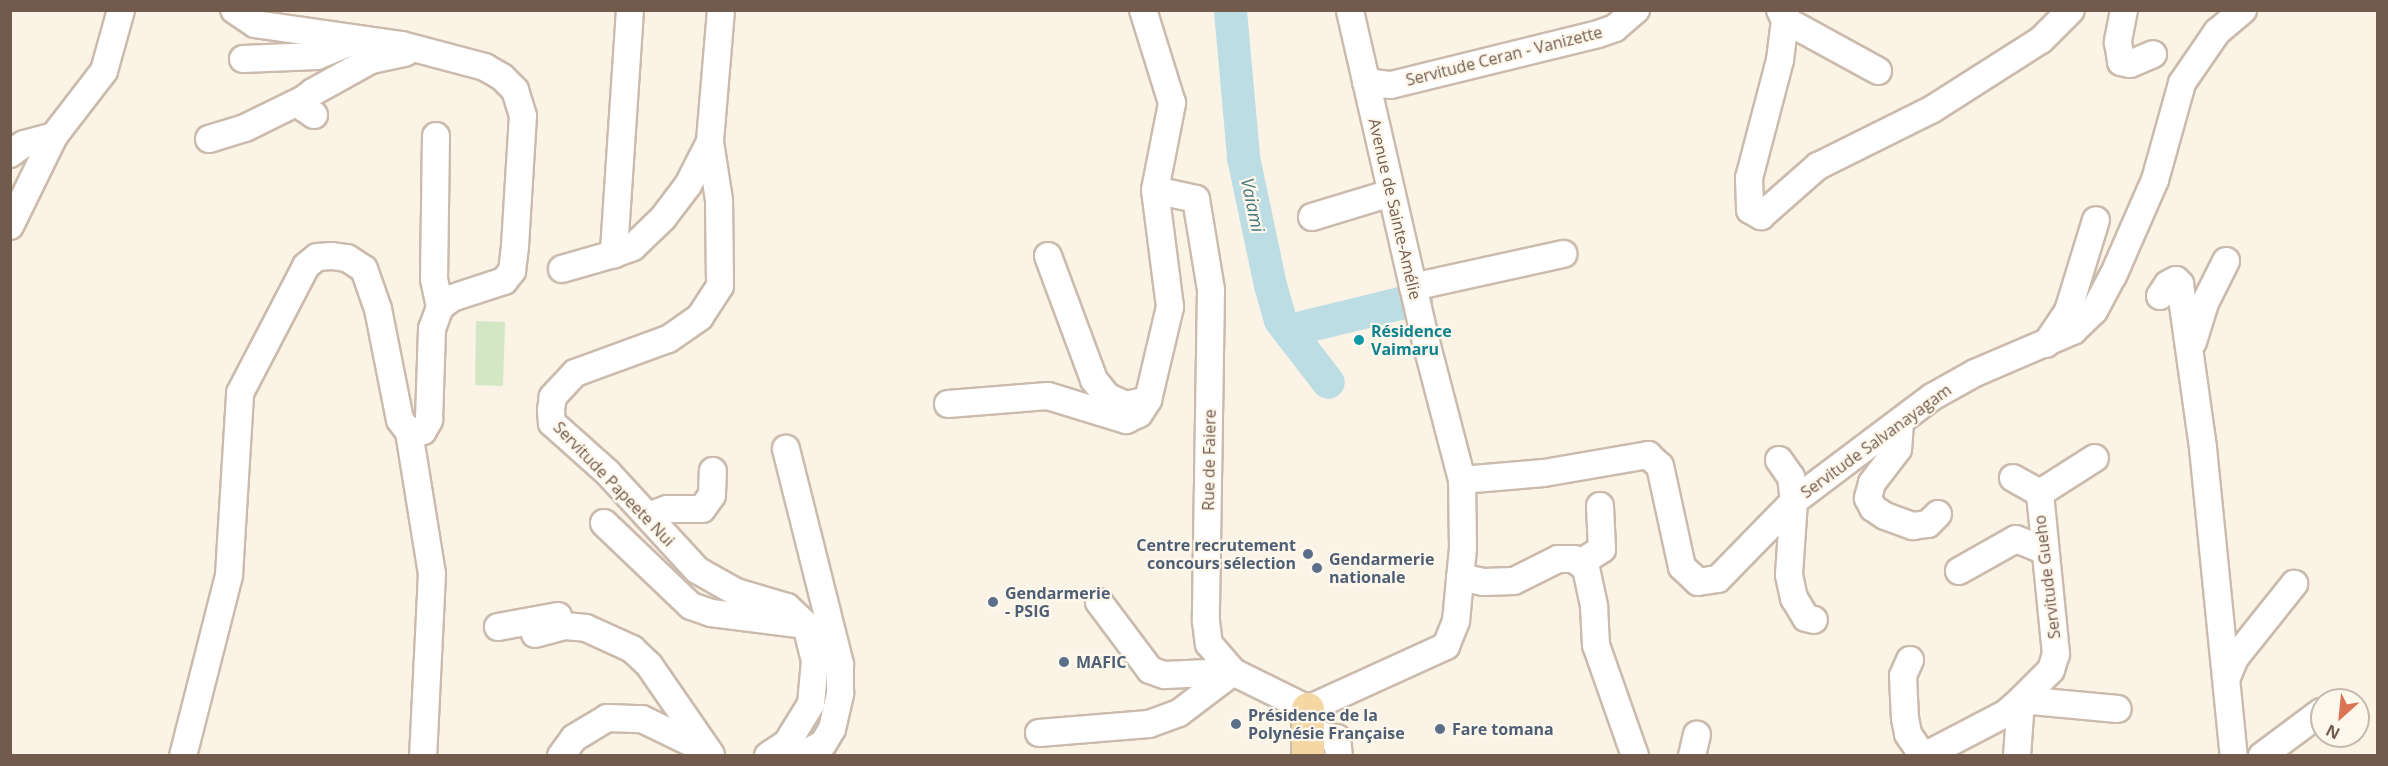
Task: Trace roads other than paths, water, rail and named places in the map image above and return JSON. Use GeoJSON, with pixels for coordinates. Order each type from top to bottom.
{"type":"FeatureCollection","features":[{"type":"Feature","properties":{"kind":"street"},"geometry":{"type":"LineString","coordinates":[[10,226],[54,136],[104,71],[121,10]]}},
{"type":"Feature","properties":{"kind":"street"},"geometry":{"type":"LineString","coordinates":[[234,10],[255,24],[432,52],[485,67],[502,77],[515,90],[523,116],[512,271],[496,286],[452,298],[440,307]]}},
{"type":"Feature","properties":{"kind":"street"},"geometry":{"type":"LineString","coordinates":[[614,254],[630,10]]}},
{"type":"Feature","properties":{"kind":"street","name":"Servitude Papeete Nui"},"geometry":{"type":"LineString","coordinates":[[721,10],[710,142],[719,200],[720,286],[712,303],[668,339],[575,373],[553,397],[552,423],[607,472],[697,570],[736,592],[787,607],[806,626]]}},
{"type":"Feature","properties":{"kind":"street"},"geometry":{"type":"LineString","coordinates":[[948,404],[1048,396],[1126,420],[1139,414],[1148,400],[1170,307],[1155,190],[1172,104],[1143,10]]}},
{"type":"Feature","properties":{"kind":"street","name":"Avenue de Sainte-Amélie"},"geometry":{"type":"LineString","coordinates":[[1308,732],[1446,646],[1456,621],[1460,577],[1462,480],[1413,286],[1350,10]]}},
{"type":"Feature","properties":{"kind":"street","name":"Servitude Ceran - Vanizette"},"geometry":{"type":"LineString","coordinates":[[1366,82],[1391,85],[1598,34],[1615,28],[1636,10]]}},
{"type":"Feature","properties":{"kind":"street"},"geometry":{"type":"LineString","coordinates":[[1878,71],[1783,15],[1775,86],[1749,178],[1750,210],[1761,216],[1818,166],[1931,110],[2041,40],[2071,10]]}},
{"type":"Feature","properties":{"kind":"street"},"geometry":{"type":"LineString","coordinates":[[2124,10],[2118,42],[2121,62],[2130,64],[2153,54]]}},
{"type":"Feature","properties":{"kind":"street","name":"Servitude Salvanayagam"},"geometry":{"type":"LineString","coordinates":[[1462,480],[1544,473],[1648,454],[1660,466],[1682,567],[1690,576],[1706,583],[1731,570],[1794,501],[1952,385],[2073,331],[2102,299],[2155,180],[2182,83],[2217,32],[2243,10]]}},
{"type":"Feature","properties":{"kind":"street"},"geometry":{"type":"LineString","coordinates":[[243,59],[317,56],[357,39]]}},
{"type":"Feature","properties":{"kind":"street"},"geometry":{"type":"LineString","coordinates":[[209,139],[309,107],[385,54],[432,52]]}},
{"type":"Feature","properties":{"kind":"street"},"geometry":{"type":"LineString","coordinates":[[10,154],[24,144],[54,136]]}},
{"type":"Feature","properties":{"kind":"street"},"geometry":{"type":"LineString","coordinates":[[409,432],[423,431],[429,420],[432,329],[440,307],[434,279],[436,136]]}},
{"type":"Feature","properties":{"kind":"street","name":"Servitude Papeete Nui"},"geometry":{"type":"LineString","coordinates":[[562,269],[633,247],[663,218],[688,185],[710,142]]}},
{"type":"Feature","properties":{"kind":"street","name":"Rue de Faiere"},"geometry":{"type":"LineString","coordinates":[[1155,190],[1196,199],[1209,278],[1206,621],[1209,644],[1233,672],[1308,732],[1337,738],[1339,756]]}},
{"type":"Feature","properties":{"kind":"street"},"geometry":{"type":"LineString","coordinates":[[1312,217],[1391,193]]}},
{"type":"Feature","properties":{"kind":"street"},"geometry":{"type":"LineString","coordinates":[[2045,344],[2068,311],[2096,220]]}},
{"type":"Feature","properties":{"kind":"street"},"geometry":{"type":"LineString","coordinates":[[1413,286],[1563,254]]}},
{"type":"Feature","properties":{"kind":"street"},"geometry":{"type":"LineString","coordinates":[[1048,256],[1094,380],[1108,397],[1126,405],[1148,400]]}},
{"type":"Feature","properties":{"kind":"street"},"geometry":{"type":"LineString","coordinates":[[183,756],[229,575],[240,393],[306,266],[317,257],[347,258],[364,269],[378,309],[400,420],[409,432],[432,574],[423,756]]}},
{"type":"Feature","properties":{"kind":"street"},"geometry":{"type":"LineString","coordinates":[[2191,348],[2205,303],[2226,261]]}},
{"type":"Feature","properties":{"kind":"street"},"geometry":{"type":"LineString","coordinates":[[2160,296],[2176,280],[2180,284],[2191,348],[2228,675],[2234,756]]}},
{"type":"Feature","properties":{"kind":"street"},"geometry":{"type":"LineString","coordinates":[[1900,422],[1898,449],[1872,483],[1868,498],[1873,508],[1884,516],[1913,526],[1928,524],[1938,514]]}},
{"type":"Feature","properties":{"kind":"street"},"geometry":{"type":"LineString","coordinates":[[769,755],[807,752],[823,744],[832,729],[840,693],[840,664],[786,449]]}},
{"type":"Feature","properties":{"kind":"street"},"geometry":{"type":"LineString","coordinates":[[2013,478],[2040,493],[2095,458]]}},
{"type":"Feature","properties":{"kind":"street"},"geometry":{"type":"LineString","coordinates":[[1779,460],[1791,477],[1794,501],[1789,575],[1794,598],[1806,618],[1814,620]]}},
{"type":"Feature","properties":{"kind":"street"},"geometry":{"type":"LineString","coordinates":[[648,516],[666,509],[702,509],[712,495],[713,471]]}},
{"type":"Feature","properties":{"kind":"street","name":"Servitude Gueho"},"geometry":{"type":"LineString","coordinates":[[2021,700],[2050,670],[2056,654],[2043,550],[2040,493]]}},
{"type":"Feature","properties":{"kind":"street"},"geometry":{"type":"LineString","coordinates":[[1580,563],[1602,549],[1600,507]]}},
{"type":"Feature","properties":{"kind":"street"},"geometry":{"type":"LineString","coordinates":[[604,523],[692,606],[711,613],[806,626],[814,661],[811,704],[787,743],[769,755]]}},
{"type":"Feature","properties":{"kind":"street"},"geometry":{"type":"LineString","coordinates":[[1959,571],[2016,539],[2043,550]]}},
{"type":"Feature","properties":{"kind":"street"},"geometry":{"type":"LineString","coordinates":[[1460,577],[1483,582],[1514,581],[1558,559],[1574,559],[1586,568],[1594,607],[1596,645],[1635,756]]}},
{"type":"Feature","properties":{"kind":"street"},"geometry":{"type":"LineString","coordinates":[[2228,675],[2235,658],[2294,584]]}},
{"type":"Feature","properties":{"kind":"street"},"geometry":{"type":"LineString","coordinates":[[1099,602],[1150,670],[1164,675],[1233,672]]}},
{"type":"Feature","properties":{"kind":"street"},"geometry":{"type":"LineString","coordinates":[[498,627],[560,616],[632,649],[649,664],[712,755]]}},
{"type":"Feature","properties":{"kind":"street"},"geometry":{"type":"LineString","coordinates":[[535,634],[565,626],[586,628]]}},
{"type":"Feature","properties":{"kind":"street"},"geometry":{"type":"LineString","coordinates":[[1910,660],[1903,676],[1905,718],[1908,734],[1918,749],[1926,755],[2005,714],[2021,700],[2118,709]]}},
{"type":"Feature","properties":{"kind":"street"},"geometry":{"type":"LineString","coordinates":[[1038,733],[1149,724],[1179,713],[1233,672]]}},
{"type":"Feature","properties":{"kind":"street"},"geometry":{"type":"LineString","coordinates":[[1965,754],[2000,736],[2021,700]]}},
{"type":"Feature","properties":{"kind":"street"},"geometry":{"type":"LineString","coordinates":[[2017,756],[2021,700]]}},
{"type":"Feature","properties":{"kind":"street"},"geometry":{"type":"LineString","coordinates":[[561,756],[574,738],[594,724],[607,718],[625,717],[642,719],[678,734],[712,755]]}},
{"type":"Feature","properties":{"kind":"street"},"geometry":{"type":"LineString","coordinates":[[2262,756],[2310,720]]}},
{"type":"Feature","properties":{"kind":"waterway","name":"Vaiami"},"geometry":{"type":"LineString","coordinates":[[1230,10],[1243,157],[1270,285],[1280,320],[1328,382]]}},
{"type":"Feature","properties":{"kind":"waterway"},"geometry":{"type":"LineString","coordinates":[[1289,330],[1416,299]]}},
{"type":"Feature","properties":{"kind":"place","name":"Résidence Vaimaru"},"geometry":{"type":"Point","coordinates":[1359,340]}},
{"type":"Feature","properties":{"kind":"place","name":"Centre recrutement concours sélection"},"geometry":{"type":"Point","coordinates":[1308,554]}},
{"type":"Feature","properties":{"kind":"place","name":"Gendarmerie nationale"},"geometry":{"type":"Point","coordinates":[1317,568]}},
{"type":"Feature","properties":{"kind":"place","name":"Gendarmerie - PSIG"},"geometry":{"type":"Point","coordinates":[993,602]}},
{"type":"Feature","properties":{"kind":"place","name":"MAFIC"},"geometry":{"type":"Point","coordinates":[1064,662]}},
{"type":"Feature","properties":{"kind":"place","name":"Présidence de la Polynésie Française"},"geometry":{"type":"Point","coordinates":[1236,724]}},
{"type":"Feature","properties":{"kind":"place","name":"Fare tomana"},"geometry":{"type":"Point","coordinates":[1440,729]}}]}
